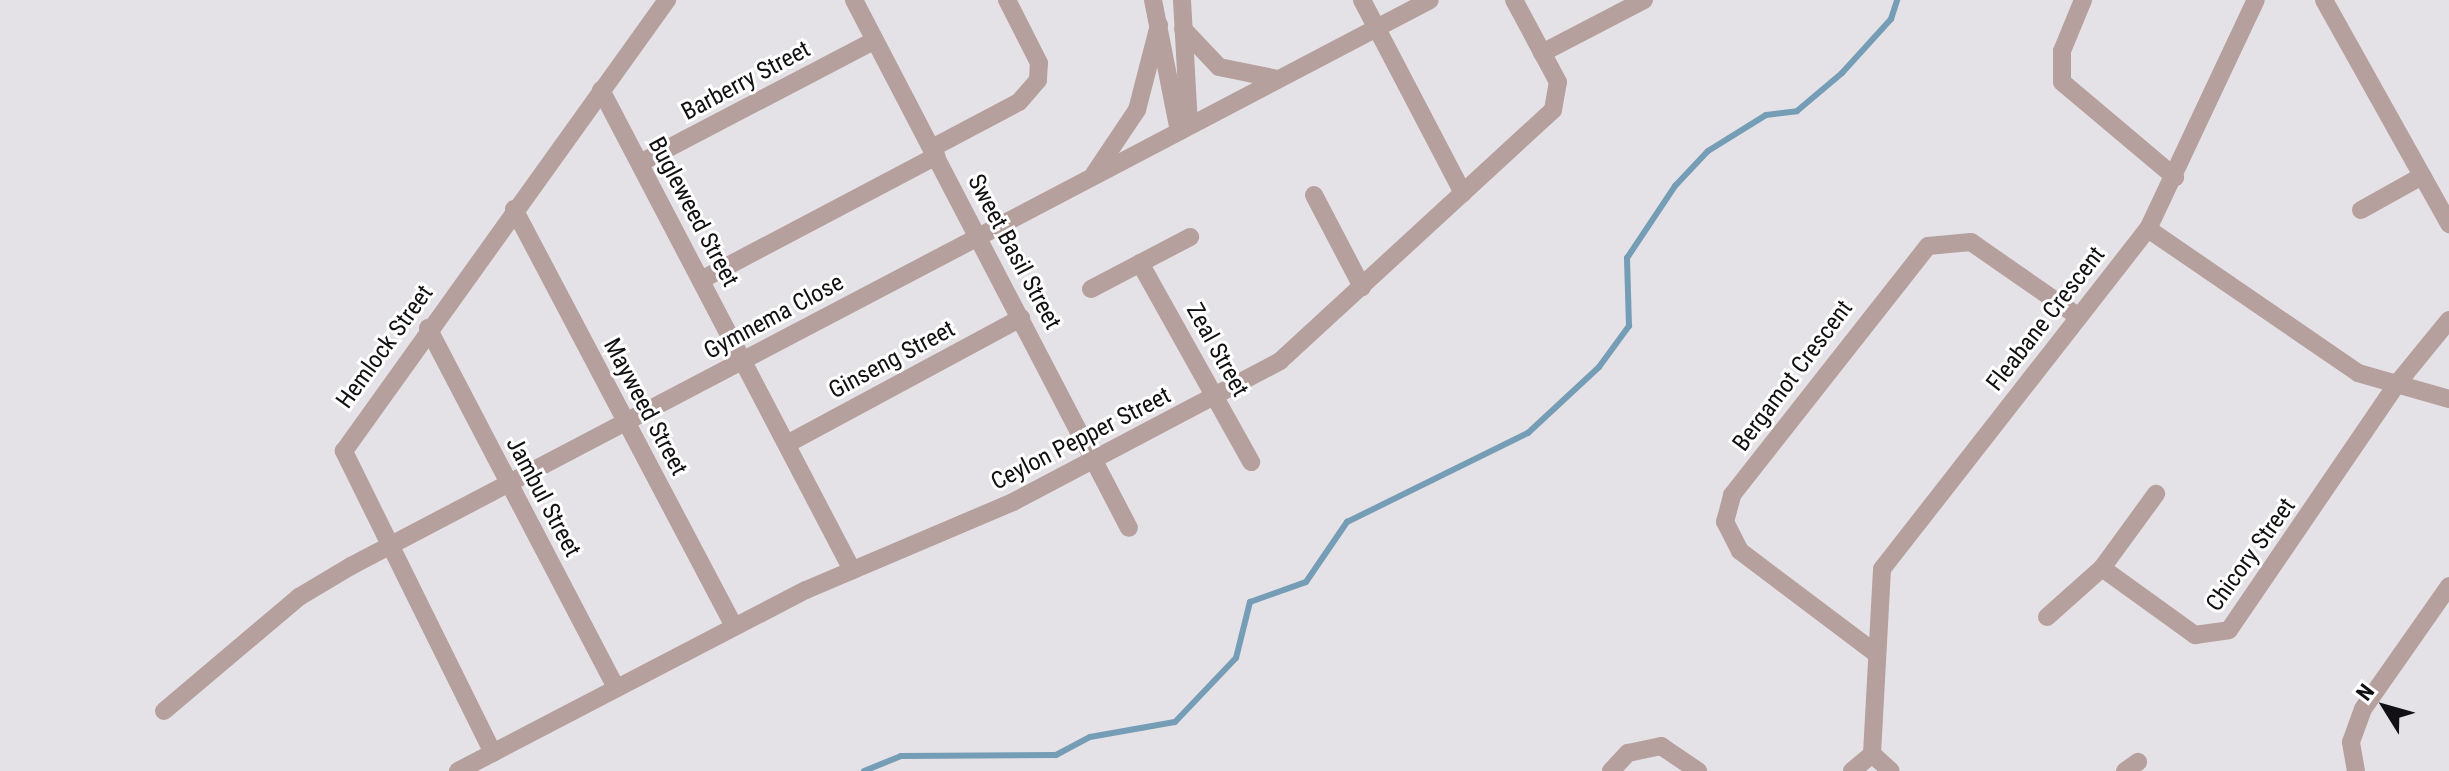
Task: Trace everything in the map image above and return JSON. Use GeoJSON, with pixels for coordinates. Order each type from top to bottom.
{"type":"FeatureCollection","features":[{"type":"Feature","properties":{"kind":"street","name":"Hemlock Street"},"geometry":{"type":"LineString","coordinates":[[493,753],[386,548],[344,451],[428,328],[667,0]]}},
{"type":"Feature","properties":{"kind":"street","name":"Sweet Basil Street"},"geometry":{"type":"LineString","coordinates":[[854,0],[1129,528]]}},
{"type":"Feature","properties":{"kind":"street"},"geometry":{"type":"LineString","coordinates":[[701,280],[1019,102],[1038,80],[1039,63],[1007,0]]}},
{"type":"Feature","properties":{"kind":"street"},"geometry":{"type":"LineString","coordinates":[[1153,0],[1184,129]]}},
{"type":"Feature","properties":{"kind":"street"},"geometry":{"type":"LineString","coordinates":[[1182,0],[1184,129]]}},
{"type":"Feature","properties":{"kind":"street"},"geometry":{"type":"LineString","coordinates":[[1362,0],[1463,193]]}},
{"type":"Feature","properties":{"kind":"street","name":"Gymnema Close"},"geometry":{"type":"LineString","coordinates":[[164,711],[299,597],[386,548],[1430,0]]}},
{"type":"Feature","properties":{"kind":"street","name":"Ceylon Pepper Street"},"geometry":{"type":"LineString","coordinates":[[458,771],[734,627],[1094,459],[1280,361],[1556,105],[1559,87],[1514,0]]}},
{"type":"Feature","properties":{"kind":"street"},"geometry":{"type":"LineString","coordinates":[[1542,53],[1610,8],[1644,0]]}},
{"type":"Feature","properties":{"kind":"street"},"geometry":{"type":"LineString","coordinates":[[2083,0],[2062,51],[2062,82],[2175,177]]}},
{"type":"Feature","properties":{"kind":"street","name":"Fleabane Crescent"},"geometry":{"type":"LineString","coordinates":[[1872,754],[1877,591],[1888,559],[2148,229],[2256,0]]}},
{"type":"Feature","properties":{"kind":"street"},"geometry":{"type":"LineString","coordinates":[[2324,0],[2449,224]]}},
{"type":"Feature","properties":{"kind":"street"},"geometry":{"type":"LineString","coordinates":[[1090,179],[1137,110],[1159,25]]}},
{"type":"Feature","properties":{"kind":"street"},"geometry":{"type":"LineString","coordinates":[[1182,26],[1219,67],[1281,79]]}},
{"type":"Feature","properties":{"kind":"street","name":"Barberry Street"},"geometry":{"type":"LineString","coordinates":[[640,163],[875,40]]}},
{"type":"Feature","properties":{"kind":"street","name":"Bugleweed Street"},"geometry":{"type":"LineString","coordinates":[[601,90],[852,570]]}},
{"type":"Feature","properties":{"kind":"street"},"geometry":{"type":"LineString","coordinates":[[2361,210],[2422,176]]}},
{"type":"Feature","properties":{"kind":"street"},"geometry":{"type":"LineString","coordinates":[[1314,195],[1362,287]]}},
{"type":"Feature","properties":{"kind":"street","name":"Mayweed Street"},"geometry":{"type":"LineString","coordinates":[[514,209],[734,627]]}},
{"type":"Feature","properties":{"kind":"street"},"geometry":{"type":"LineString","coordinates":[[2148,229],[2331,358],[2396,385],[2449,399]]}},
{"type":"Feature","properties":{"kind":"street"},"geometry":{"type":"LineString","coordinates":[[1091,289],[1190,237]]}},
{"type":"Feature","properties":{"kind":"street","name":"Bergamot Crescent"},"geometry":{"type":"LineString","coordinates":[[1874,652],[1740,551],[1725,522],[1732,495],[1928,246],[1971,242],[2079,317]]}},
{"type":"Feature","properties":{"kind":"street","name":"Zeal Street"},"geometry":{"type":"LineString","coordinates":[[1140,263],[1251,462]]}},
{"type":"Feature","properties":{"kind":"street","name":"Ginseng Street"},"geometry":{"type":"LineString","coordinates":[[787,444],[1021,318]]}},
{"type":"Feature","properties":{"kind":"street","name":"Chicory Street"},"geometry":{"type":"LineString","coordinates":[[2102,568],[2195,635],[2229,630],[2396,385],[2449,320]]}},
{"type":"Feature","properties":{"kind":"street","name":"Jambul Street"},"geometry":{"type":"LineString","coordinates":[[428,328],[616,688]]}},
{"type":"Feature","properties":{"kind":"street"},"geometry":{"type":"LineString","coordinates":[[2047,617],[2102,568],[2156,494]]}},
{"type":"Feature","properties":{"kind":"street"},"geometry":{"type":"LineString","coordinates":[[2356,771],[2351,742],[2363,709],[2449,586]]}},
{"type":"Feature","properties":{"kind":"street"},"geometry":{"type":"LineString","coordinates":[[1611,771],[1628,753],[1661,746],[1698,771]]}},
{"type":"Feature","properties":{"kind":"street"},"geometry":{"type":"LineString","coordinates":[[1852,771],[1872,754],[1891,771]]}},
{"type":"Feature","properties":{"kind":"waterway"},"geometry":{"type":"LineString","coordinates":[[864,771],[901,756],[1056,755],[1090,737],[1175,722],[1236,658],[1250,602],[1306,582],[1347,522],[1528,433],[1599,367],[1629,326],[1627,258],[1675,186],[1708,151],[1766,115],[1797,111],[1842,73],[1891,19],[1897,0]]}}]}
